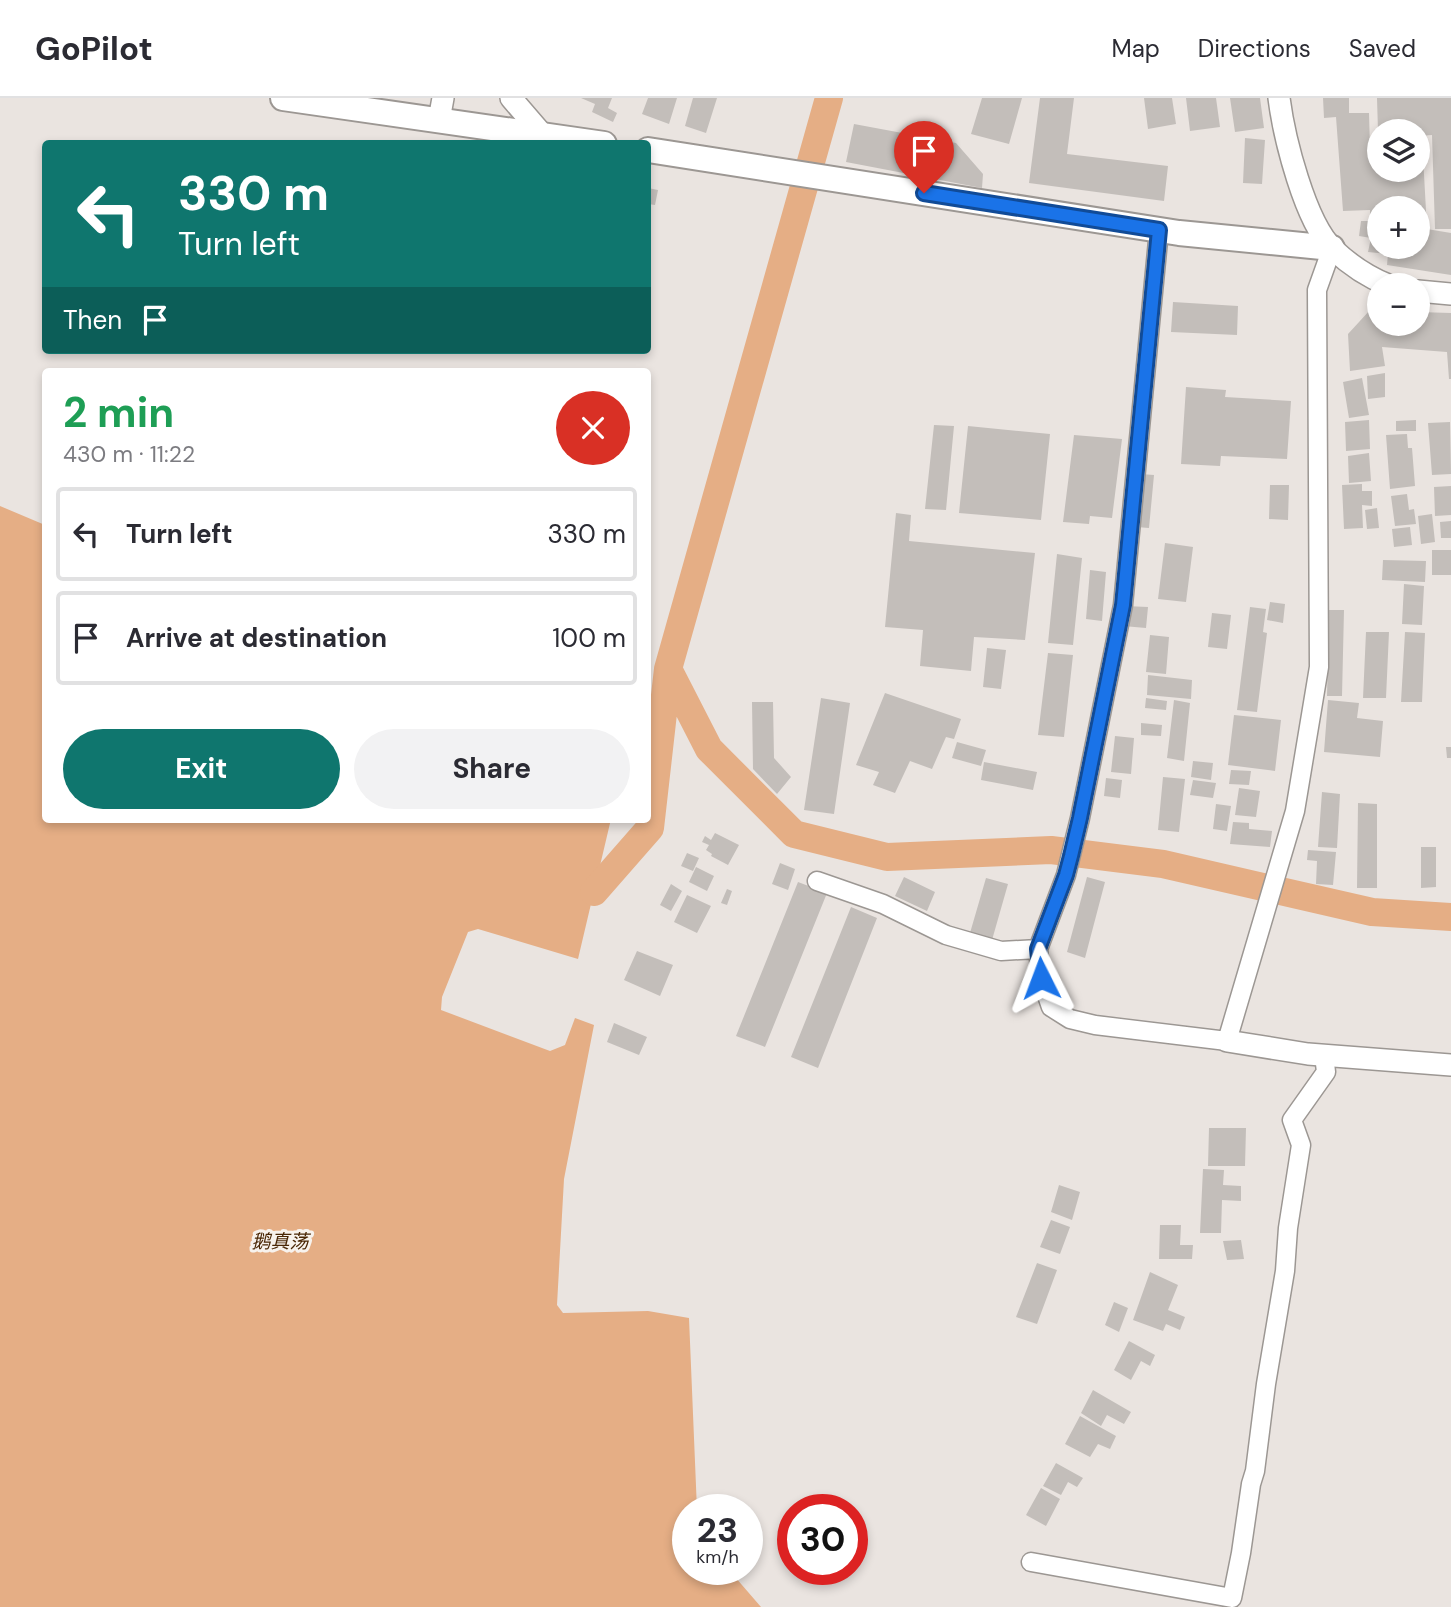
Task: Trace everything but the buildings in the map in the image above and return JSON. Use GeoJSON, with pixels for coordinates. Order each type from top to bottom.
{"type":"FeatureCollection","features":[{"type":"Feature","properties":{"kind":"main road"},"geometry":{"type":"LineString","coordinates":[[283,98],[441,109],[543,135],[577,140]]}},
{"type":"Feature","properties":{"kind":"main road"},"geometry":{"type":"LineString","coordinates":[[651,150],[1159,230],[1332,248]]}},
{"type":"Feature","properties":{"kind":"street"},"geometry":{"type":"LineString","coordinates":[[511,98],[543,135]]}},
{"type":"Feature","properties":{"kind":"street"},"geometry":{"type":"LineString","coordinates":[[1279,98],[1291,156],[1311,216],[1332,248],[1367,276]]}},
{"type":"Feature","properties":{"kind":"street"},"geometry":{"type":"LineString","coordinates":[[1159,230],[1123,605],[1066,875],[1038,949],[1041,978],[1051,1007],[1070,1019],[1095,1025],[1324,1055],[1451,1065]]}},
{"type":"Feature","properties":{"kind":"street"},"geometry":{"type":"LineString","coordinates":[[1227,1041],[1295,811],[1319,667],[1317,290],[1332,248]]}},
{"type":"Feature","properties":{"kind":"street"},"geometry":{"type":"LineString","coordinates":[[1430,292],[1451,294]]}},
{"type":"Feature","properties":{"kind":"street"},"geometry":{"type":"LineString","coordinates":[[817,881],[883,904],[946,935],[1001,951],[1038,949]]}},
{"type":"Feature","properties":{"kind":"street"},"geometry":{"type":"LineString","coordinates":[[1031,1562],[1232,1598],[1255,1471],[1301,1145],[1292,1120],[1326,1072],[1324,1055]]}},
{"type":"Feature","properties":{"kind":"water","name":"鹅真荡"},"geometry":{"type":"Polygon","coordinates":[[[0,506],[42,524],[42,823],[610,823],[578,959],[478,929],[468,932],[442,997],[441,1010],[550,1051],[565,1045],[575,1018],[594,1025],[564,1179],[557,1305],[563,1313],[648,1311],[689,1318],[696,1494],[672,1494],[672,1585],[742,1585],[761,1607],[0,1607],[0,506]]]}},
{"type":"Feature","properties":{"kind":"waterway"},"geometry":{"type":"LineString","coordinates":[[651,819],[668,669],[829,98]]}},
{"type":"Feature","properties":{"kind":"waterway"},"geometry":{"type":"LineString","coordinates":[[668,669],[709,749],[794,834],[887,857],[1051,850],[1163,864],[1372,912],[1451,917]]}},
{"type":"Feature","properties":{"kind":"waterway"},"geometry":{"type":"LineString","coordinates":[[594,892],[650,828],[651,823]]}},
{"type":"Feature","properties":{"kind":"route"},"geometry":{"type":"LineString","coordinates":[[924,193],[1159,230],[1123,605],[1071,856],[1038,949],[1041,978]]}}]}
